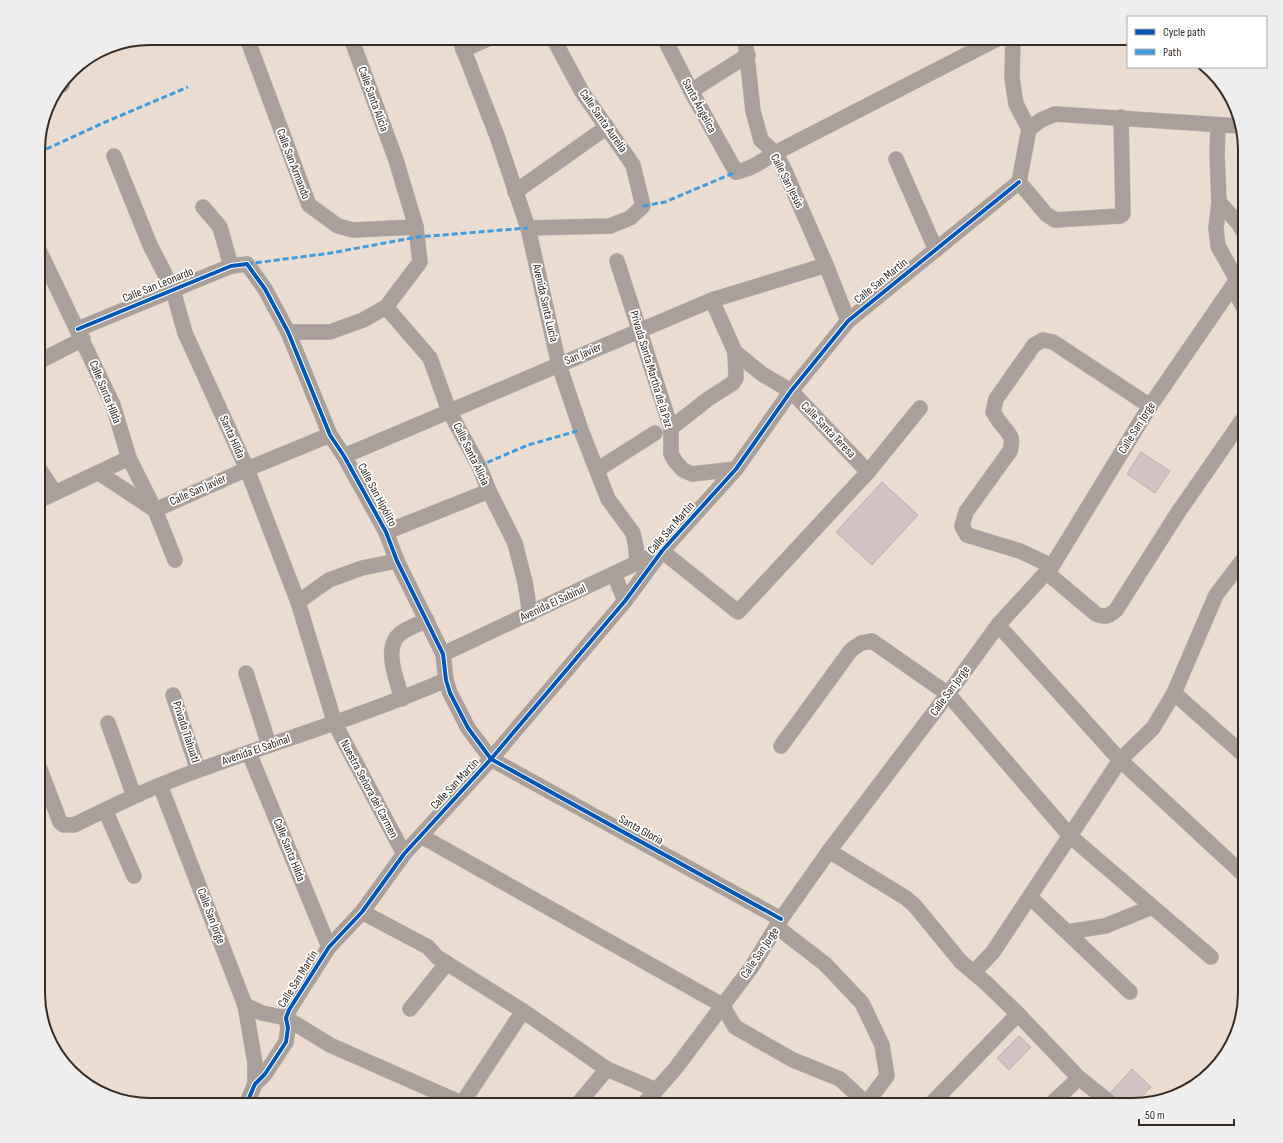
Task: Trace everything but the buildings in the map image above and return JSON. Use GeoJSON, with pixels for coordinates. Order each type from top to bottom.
{"type":"FeatureCollection","features":[{"type":"Feature","properties":{"kind":"street","name":"Calle San Armando"},"geometry":{"type":"LineString","coordinates":[[251,45],[308,204],[338,226],[353,230],[416,226]]}},
{"type":"Feature","properties":{"kind":"street","name":"Calle Santa Alicia"},"geometry":{"type":"LineString","coordinates":[[353,45],[396,160],[416,226],[420,262],[386,308],[430,358],[449,411],[478,466],[515,543],[525,582],[530,614]]}},
{"type":"Feature","properties":{"kind":"street","name":"Avenida Santa Lucía"},"geometry":{"type":"LineString","coordinates":[[461,45],[497,136],[528,228],[559,364],[581,430],[612,506],[626,522],[633,533],[637,563]]}},
{"type":"Feature","properties":{"kind":"street","name":"Calle Santa Aurelia"},"geometry":{"type":"LineString","coordinates":[[528,228],[610,226],[630,218],[643,206],[634,165],[582,92],[557,45]]}},
{"type":"Feature","properties":{"kind":"street","name":"Santa Ángelica"},"geometry":{"type":"LineString","coordinates":[[668,45],[736,172],[744,171],[775,153]]}},
{"type":"Feature","properties":{"kind":"street","name":"Calle San Jesús"},"geometry":{"type":"LineString","coordinates":[[746,45],[753,111],[761,140],[775,153],[784,169],[826,265],[848,320]]}},
{"type":"Feature","properties":{"kind":"street"},"geometry":{"type":"LineString","coordinates":[[775,153],[985,45]]}},
{"type":"Feature","properties":{"kind":"street"},"geometry":{"type":"LineString","coordinates":[[1013,45],[1012,78],[1016,104],[1029,129],[1019,182],[1046,214],[1055,220],[1120,216],[1123,214],[1121,117]]}},
{"type":"Feature","properties":{"kind":"street"},"geometry":{"type":"LineString","coordinates":[[691,91],[748,55]]}},
{"type":"Feature","properties":{"kind":"street"},"geometry":{"type":"LineString","coordinates":[[1029,129],[1041,120],[1055,114],[1121,117],[1235,126]]}},
{"type":"Feature","properties":{"kind":"street"},"geometry":{"type":"LineString","coordinates":[[1218,125],[1217,154],[1219,202],[1216,228],[1218,246],[1238,279]]}},
{"type":"Feature","properties":{"kind":"street"},"geometry":{"type":"LineString","coordinates":[[515,192],[607,127]]}},
{"type":"Feature","properties":{"kind":"street","name":"Santa Hilda"},"geometry":{"type":"LineString","coordinates":[[114,156],[150,245],[172,290],[185,333],[247,468],[298,602],[335,724]]}},
{"type":"Feature","properties":{"kind":"street"},"geometry":{"type":"LineString","coordinates":[[896,159],[936,250]]}},
{"type":"Feature","properties":{"kind":"street","name":"Calle San Martin"},"geometry":{"type":"LineString","coordinates":[[362,912],[404,854],[491,759],[625,602],[662,551],[736,469],[791,391],[848,320],[1019,182]]}},
{"type":"Feature","properties":{"kind":"street"},"geometry":{"type":"LineString","coordinates":[[1219,202],[1238,223]]}},
{"type":"Feature","properties":{"kind":"street"},"geometry":{"type":"LineString","coordinates":[[203,207],[220,227],[231,266]]}},
{"type":"Feature","properties":{"kind":"street","name":"Privada Santa Martha de la Paz"},"geometry":{"type":"LineString","coordinates":[[617,261],[671,428],[671,454]]}},
{"type":"Feature","properties":{"kind":"street","name":"Calle Santa Hilda"},"geometry":{"type":"LineString","coordinates":[[45,262],[113,404],[129,458],[155,510],[175,560]]}},
{"type":"Feature","properties":{"kind":"street","name":"Calle San Leonardo"},"geometry":{"type":"LineString","coordinates":[[45,357],[80,334],[172,290],[231,266],[247,264]]}},
{"type":"Feature","properties":{"kind":"street","name":"Calle San Hipólito"},"geometry":{"type":"LineString","coordinates":[[247,264],[265,289],[288,332],[330,435],[344,456],[386,532],[397,561],[443,654],[446,680],[450,693],[468,728],[491,759]]}},
{"type":"Feature","properties":{"kind":"street","name":"San Javier"},"geometry":{"type":"LineString","coordinates":[[344,456],[712,300],[826,265]]}},
{"type":"Feature","properties":{"kind":"street","name":"Calle San Jorge"},"geometry":{"type":"LineString","coordinates":[[649,1098],[675,1069],[751,968],[779,923],[829,852],[998,625],[1049,569],[1150,406],[1238,279]]}},
{"type":"Feature","properties":{"kind":"street","name":"Calle Santa Teresa"},"geometry":{"type":"LineString","coordinates":[[712,300],[735,352],[762,374],[791,391],[868,472]]}},
{"type":"Feature","properties":{"kind":"street"},"geometry":{"type":"LineString","coordinates":[[288,332],[330,332],[363,320],[386,308]]}},
{"type":"Feature","properties":{"kind":"street"},"geometry":{"type":"LineString","coordinates":[[1150,406],[1054,342],[1043,340],[1034,345],[996,399],[993,412],[1000,424],[1010,434],[1012,442],[1010,451],[966,512],[962,526],[967,535],[1020,551],[1049,569],[1096,614],[1103,617],[1110,616],[1116,610],[1177,514],[1238,426]]}},
{"type":"Feature","properties":{"kind":"street"},"geometry":{"type":"LineString","coordinates":[[671,428],[708,399],[733,383],[736,378],[735,352]]}},
{"type":"Feature","properties":{"kind":"street"},"geometry":{"type":"LineString","coordinates":[[665,407],[657,422],[655,433],[660,442],[683,470],[692,474],[736,469]]}},
{"type":"Feature","properties":{"kind":"street"},"geometry":{"type":"LineString","coordinates":[[662,551],[738,612],[868,472],[920,408]]}},
{"type":"Feature","properties":{"kind":"street"},"geometry":{"type":"LineString","coordinates":[[597,470],[655,433]]}},
{"type":"Feature","properties":{"kind":"street","name":"Calle San Javier"},"geometry":{"type":"LineString","coordinates":[[155,510],[247,468],[330,435]]}},
{"type":"Feature","properties":{"kind":"street"},"geometry":{"type":"LineString","coordinates":[[45,498],[129,458]]}},
{"type":"Feature","properties":{"kind":"street"},"geometry":{"type":"LineString","coordinates":[[99,473],[155,510]]}},
{"type":"Feature","properties":{"kind":"street"},"geometry":{"type":"LineString","coordinates":[[45,478],[55,493]]}},
{"type":"Feature","properties":{"kind":"street"},"geometry":{"type":"LineString","coordinates":[[386,532],[489,491]]}},
{"type":"Feature","properties":{"kind":"street","name":"Avenida El Sabinal"},"geometry":{"type":"LineString","coordinates":[[443,654],[662,551]]}},
{"type":"Feature","properties":{"kind":"street"},"geometry":{"type":"LineString","coordinates":[[298,602],[329,580],[362,568],[397,561]]}},
{"type":"Feature","properties":{"kind":"street"},"geometry":{"type":"LineString","coordinates":[[974,972],[993,952],[1120,760],[1153,728],[1174,693],[1216,596],[1238,566]]}},
{"type":"Feature","properties":{"kind":"street"},"geometry":{"type":"LineString","coordinates":[[614,574],[625,602]]}},
{"type":"Feature","properties":{"kind":"street"},"geometry":{"type":"LineString","coordinates":[[402,699],[391,655],[392,646],[401,633],[427,620]]}},
{"type":"Feature","properties":{"kind":"street"},"geometry":{"type":"LineString","coordinates":[[998,625],[1120,760],[1238,870]]}},
{"type":"Feature","properties":{"kind":"street"},"geometry":{"type":"LineString","coordinates":[[781,746],[851,650],[861,643],[872,641],[948,694],[1070,836],[1211,957]]}},
{"type":"Feature","properties":{"kind":"street"},"geometry":{"type":"LineString","coordinates":[[246,673],[269,745]]}},
{"type":"Feature","properties":{"kind":"street","name":"Avenida El Sabinal"},"geometry":{"type":"LineString","coordinates":[[45,782],[60,822],[64,825],[74,825],[134,796],[198,770],[335,724],[402,699],[446,680]]}},
{"type":"Feature","properties":{"kind":"street"},"geometry":{"type":"LineString","coordinates":[[1174,693],[1238,750]]}},
{"type":"Feature","properties":{"kind":"street","name":"Privada Tlahuatl"},"geometry":{"type":"LineString","coordinates":[[173,694],[198,770]]}},
{"type":"Feature","properties":{"kind":"street"},"geometry":{"type":"LineString","coordinates":[[108,722],[134,796]]}},
{"type":"Feature","properties":{"kind":"street","name":"Nuestra Señora del Carmen"},"geometry":{"type":"LineString","coordinates":[[335,724],[404,854]]}},
{"type":"Feature","properties":{"kind":"street","name":"Calle Santa Hilda"},"geometry":{"type":"LineString","coordinates":[[249,753],[329,947]]}},
{"type":"Feature","properties":{"kind":"street","name":"Santa Gloria"},"geometry":{"type":"LineString","coordinates":[[491,759],[779,923],[825,964],[862,1003],[882,1044],[887,1076],[871,1098]]}},
{"type":"Feature","properties":{"kind":"street","name":"Calle San Jorge"},"geometry":{"type":"LineString","coordinates":[[160,785],[245,1005],[255,1063],[255,1084]]}},
{"type":"Feature","properties":{"kind":"street"},"geometry":{"type":"LineString","coordinates":[[105,810],[134,876]]}},
{"type":"Feature","properties":{"kind":"street"},"geometry":{"type":"LineString","coordinates":[[421,836],[722,1005],[735,1027],[793,1060],[840,1079],[861,1098]]}},
{"type":"Feature","properties":{"kind":"street"},"geometry":{"type":"LineString","coordinates":[[829,852],[906,898],[915,906],[962,962],[1018,1014],[1079,1078],[1104,1098]]}},
{"type":"Feature","properties":{"kind":"street"},"geometry":{"type":"LineString","coordinates":[[1030,897],[1130,992]]}},
{"type":"Feature","properties":{"kind":"street"},"geometry":{"type":"LineString","coordinates":[[1067,932],[1105,926],[1152,906]]}},
{"type":"Feature","properties":{"kind":"street"},"geometry":{"type":"LineString","coordinates":[[362,912],[428,948],[437,957],[523,1011],[607,1068],[656,1090]]}},
{"type":"Feature","properties":{"kind":"street","name":"Calle San Martín"},"geometry":{"type":"LineString","coordinates":[[249,1098],[255,1084],[265,1074],[286,1042],[288,1028],[286,1018],[289,1010],[329,947],[362,912]]}},
{"type":"Feature","properties":{"kind":"street"},"geometry":{"type":"LineString","coordinates":[[410,1009],[447,963]]}},
{"type":"Feature","properties":{"kind":"street"},"geometry":{"type":"LineString","coordinates":[[245,1005],[262,1013],[286,1018],[330,1045],[449,1098]]}},
{"type":"Feature","properties":{"kind":"street"},"geometry":{"type":"LineString","coordinates":[[467,1098],[523,1011]]}},
{"type":"Feature","properties":{"kind":"street"},"geometry":{"type":"LineString","coordinates":[[937,1098],[1018,1014]]}},
{"type":"Feature","properties":{"kind":"street"},"geometry":{"type":"LineString","coordinates":[[583,1098],[607,1068]]}},
{"type":"Feature","properties":{"kind":"street"},"geometry":{"type":"LineString","coordinates":[[1058,1098],[1079,1078]]}},
{"type":"Feature","properties":{"kind":"marked path"},"geometry":{"type":"LineString","coordinates":[[45,150],[188,87]]}},
{"type":"Feature","properties":{"kind":"marked path"},"geometry":{"type":"LineString","coordinates":[[643,206],[665,202],[736,172]]}},
{"type":"Feature","properties":{"kind":"marked path"},"geometry":{"type":"LineString","coordinates":[[247,264],[331,253],[417,237],[528,228]]}},
{"type":"Feature","properties":{"kind":"marked path"},"geometry":{"type":"LineString","coordinates":[[479,466],[528,445],[581,430]]}},
{"type":"Feature","properties":{"kind":"cycle path"},"geometry":{"type":"LineString","coordinates":[[249,1098],[255,1084],[265,1074],[286,1042],[288,1028],[286,1018],[289,1010],[329,947],[362,912],[404,854],[491,759],[625,601],[662,551],[736,469],[791,391],[848,321],[1019,182]]}},
{"type":"Feature","properties":{"kind":"cycle path"},"geometry":{"type":"LineString","coordinates":[[78,329],[231,266],[247,264],[265,289],[288,332],[330,435],[344,456],[386,532],[397,561],[443,654],[446,680],[450,693],[468,728],[491,759],[781,919]]}}]}
